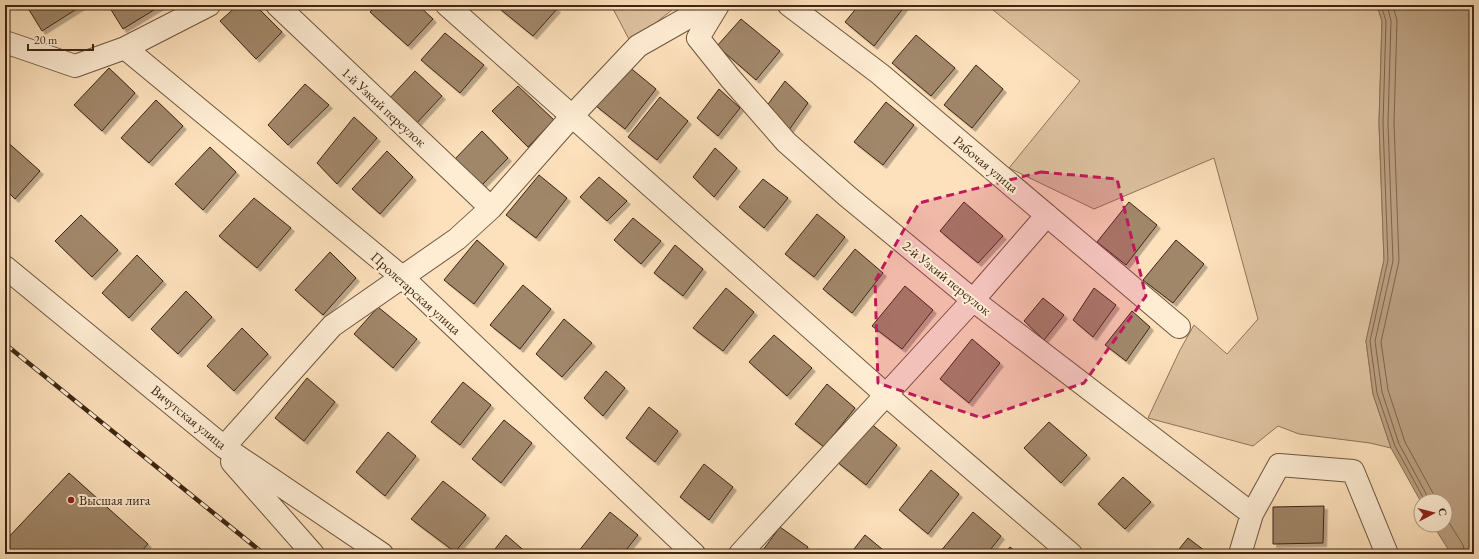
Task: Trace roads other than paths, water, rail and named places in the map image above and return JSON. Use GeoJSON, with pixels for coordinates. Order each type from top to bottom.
{"type":"FeatureCollection","features":[{"type":"Feature","properties":{"kind":"street"},"geometry":{"type":"LineString","coordinates":[[5,42],[75,66],[124,48],[209,5]]}},
{"type":"Feature","properties":{"kind":"street","name":"1-й Узкий переулок"},"geometry":{"type":"LineString","coordinates":[[277,5],[491,208]]}},
{"type":"Feature","properties":{"kind":"street"},"geometry":{"type":"LineString","coordinates":[[447,5],[886,394],[1071,554]]}},
{"type":"Feature","properties":{"kind":"street"},"geometry":{"type":"LineString","coordinates":[[224,447],[332,326],[457,239],[491,208],[572,116],[638,46],[710,5]]}},
{"type":"Feature","properties":{"kind":"street","name":"2-й Узкий переулок"},"geometry":{"type":"LineString","coordinates":[[718,5],[698,38],[730,78],[786,142],[847,196],[973,300],[1252,514]]}},
{"type":"Feature","properties":{"kind":"street","name":"Рабочая улица"},"geometry":{"type":"LineString","coordinates":[[789,5],[880,74],[1180,327]]}},
{"type":"Feature","properties":{"kind":"street","name":"Пролетарская улица"},"geometry":{"type":"LineString","coordinates":[[124,48],[402,277],[694,554]]}},
{"type":"Feature","properties":{"kind":"street"},"geometry":{"type":"LineString","coordinates":[[740,554],[973,300],[1047,215]]}},
{"type":"Feature","properties":{"kind":"street","name":"Вичугская улица"},"geometry":{"type":"LineString","coordinates":[[5,267],[224,447],[382,554]]}},
{"type":"Feature","properties":{"kind":"street"},"geometry":{"type":"LineString","coordinates":[[204,430],[313,554]]}},
{"type":"Feature","properties":{"kind":"street"},"geometry":{"type":"LineString","coordinates":[[1240,554],[1252,514],[1279,465],[1353,471],[1387,554]]}},
{"type":"Feature","properties":{"kind":"water"},"geometry":{"type":"Polygon","coordinates":[[[1377,5],[1474,5],[1474,554],[1451,554],[1438,533],[1453,533],[1453,493],[1416,493],[1391,448],[1373,394],[1366,341],[1384,260],[1379,123],[1382,21],[1377,5]]]}},
{"type":"Feature","properties":{"kind":"railway"},"geometry":{"type":"LineString","coordinates":[[5,344],[264,554]]}},
{"type":"Feature","properties":{"kind":"place","name":"Высшая лига"},"geometry":{"type":"Point","coordinates":[71,500]}}]}
